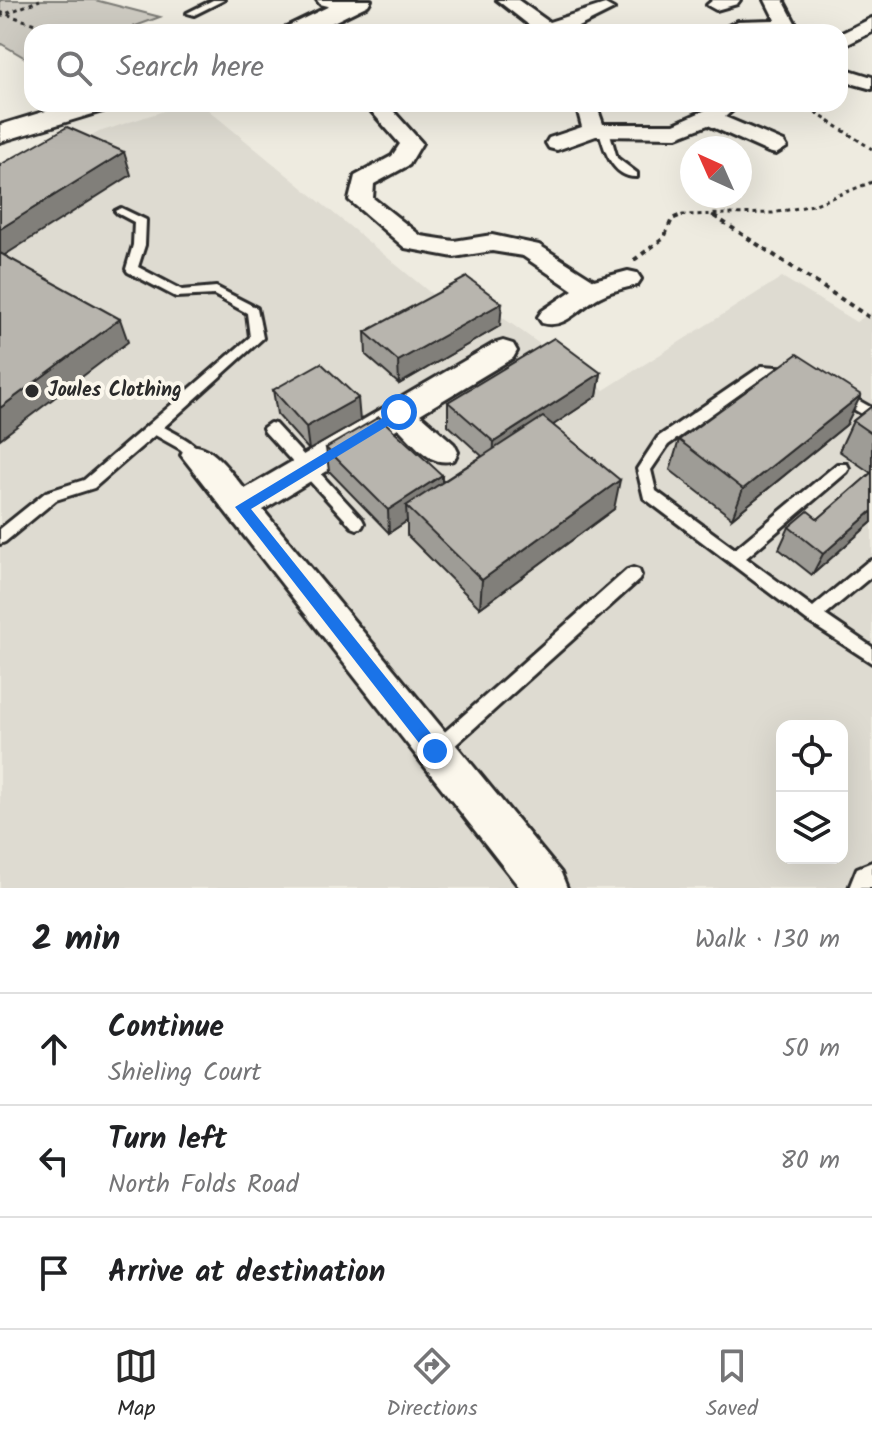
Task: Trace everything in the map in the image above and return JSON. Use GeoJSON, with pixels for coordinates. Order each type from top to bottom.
{"type":"FeatureCollection","features":[{"type":"Feature","properties":{"kind":"street"},"geometry":{"type":"LineString","coordinates":[[506,0],[540,24]]}},
{"type":"Feature","properties":{"kind":"street"},"geometry":{"type":"LineString","coordinates":[[774,0],[787,24]]}},
{"type":"Feature","properties":{"kind":"street"},"geometry":{"type":"LineString","coordinates":[[307,24],[344,2]]}},
{"type":"Feature","properties":{"kind":"street"},"geometry":{"type":"LineString","coordinates":[[569,24],[605,9]]}},
{"type":"Feature","properties":{"kind":"street"},"geometry":{"type":"LineString","coordinates":[[848,38],[872,24]]}},
{"type":"Feature","properties":{"kind":"street"},"geometry":{"type":"LineString","coordinates":[[848,76],[870,83]]}},
{"type":"Feature","properties":{"kind":"street"},"geometry":{"type":"LineString","coordinates":[[1,132],[70,112]]}},
{"type":"Feature","properties":{"kind":"street"},"geometry":{"type":"LineString","coordinates":[[382,112],[411,143],[401,160],[363,181],[361,200],[414,243],[454,249],[492,243],[530,250],[591,290]]}},
{"type":"Feature","properties":{"kind":"street"},"geometry":{"type":"LineString","coordinates":[[594,112],[599,130]]}},
{"type":"Feature","properties":{"kind":"street"},"geometry":{"type":"LineString","coordinates":[[557,143],[599,130],[677,131],[717,113],[776,147]]}},
{"type":"Feature","properties":{"kind":"street"},"geometry":{"type":"LineString","coordinates":[[551,317],[591,290],[628,279]]}},
{"type":"Feature","properties":{"kind":"street"},"geometry":{"type":"LineString","coordinates":[[239,505],[503,351]]}},
{"type":"Feature","properties":{"kind":"street"},"geometry":{"type":"LineString","coordinates":[[399,412],[443,452]]}},
{"type":"Feature","properties":{"kind":"street"},"geometry":{"type":"LineString","coordinates":[[196,455],[546,888]]}},
{"type":"Feature","properties":{"kind":"lane"},"geometry":{"type":"LineString","coordinates":[[191,13],[220,0]]}},
{"type":"Feature","properties":{"kind":"lane"},"geometry":{"type":"LineString","coordinates":[[599,130],[612,159],[633,175]]}},
{"type":"Feature","properties":{"kind":"lane"},"geometry":{"type":"LineString","coordinates":[[0,538],[51,496],[89,484],[257,338],[253,311],[216,291],[180,294],[132,269],[139,245],[140,220],[121,211]]}},
{"type":"Feature","properties":{"kind":"lane"},"geometry":{"type":"LineString","coordinates":[[872,415],[821,383],[786,371],[762,371],[663,441],[644,469],[649,494],[872,656]]}},
{"type":"Feature","properties":{"kind":"lane"},"geometry":{"type":"LineString","coordinates":[[154,428],[196,455]]}},
{"type":"Feature","properties":{"kind":"lane"},"geometry":{"type":"LineString","coordinates":[[270,428],[357,523]]}},
{"type":"Feature","properties":{"kind":"lane"},"geometry":{"type":"LineString","coordinates":[[736,557],[842,468]]}},
{"type":"Feature","properties":{"kind":"lane"},"geometry":{"type":"LineString","coordinates":[[813,616],[872,567]]}},
{"type":"Feature","properties":{"kind":"lane"},"geometry":{"type":"LineString","coordinates":[[435,751],[633,575]]}},
{"type":"Feature","properties":{"kind":"path"},"geometry":{"type":"LineString","coordinates":[[1,15],[40,0]]}},
{"type":"Feature","properties":{"kind":"path"},"geometry":{"type":"LineString","coordinates":[[1,15],[31,24]]}},
{"type":"Feature","properties":{"kind":"path"},"geometry":{"type":"LineString","coordinates":[[814,112],[872,149]]}},
{"type":"Feature","properties":{"kind":"path"},"geometry":{"type":"LineString","coordinates":[[628,279],[633,275],[621,269],[667,237],[672,229],[672,219],[683,215],[786,210],[813,205],[872,182]]}},
{"type":"Feature","properties":{"kind":"path"},"geometry":{"type":"LineString","coordinates":[[710,213],[872,319]]}},
{"type":"Feature","properties":{"kind":"shaded area"},"geometry":{"type":"Polygon","coordinates":[[[0,0],[95,0],[160,17],[141,24],[24,24],[24,57],[0,43],[0,0]]]}},
{"type":"Feature","properties":{"kind":"shaded area"},"geometry":{"type":"Polygon","coordinates":[[[160,112],[211,112],[439,300],[461,288],[604,390],[782,277],[856,322],[872,312],[872,888],[0,888],[0,189],[99,132],[160,112]]]}},
{"type":"Feature","properties":{"kind":"building"},"geometry":{"type":"Polygon","coordinates":[[[67,127],[124,152],[0,229],[0,165],[67,127]]]}},
{"type":"Feature","properties":{"kind":"building","name":"Joules Clothing"},"geometry":{"type":"Polygon","coordinates":[[[0,253],[120,319],[0,408],[0,253]]]}},
{"type":"Feature","properties":{"kind":"building"},"geometry":{"type":"Polygon","coordinates":[[[467,277],[502,303],[398,361],[365,332],[467,277]]]}},
{"type":"Feature","properties":{"kind":"building"},"geometry":{"type":"Polygon","coordinates":[[[554,338],[601,373],[494,442],[448,402],[554,338]]]}},
{"type":"Feature","properties":{"kind":"building"},"geometry":{"type":"Polygon","coordinates":[[[797,354],[861,395],[743,489],[679,440],[797,354]]]}},
{"type":"Feature","properties":{"kind":"building"},"geometry":{"type":"Polygon","coordinates":[[[321,363],[358,398],[306,427],[273,390],[321,363]]]}},
{"type":"Feature","properties":{"kind":"building"},"geometry":{"type":"Polygon","coordinates":[[[872,406],[872,434],[853,421],[872,406]]]}},
{"type":"Feature","properties":{"kind":"building"},"geometry":{"type":"Polygon","coordinates":[[[379,417],[442,475],[388,510],[326,448],[379,417]]]}},
{"type":"Feature","properties":{"kind":"building"},"geometry":{"type":"Polygon","coordinates":[[[543,417],[620,480],[482,580],[406,506],[543,417]]]}},
{"type":"Feature","properties":{"kind":"building"},"geometry":{"type":"Polygon","coordinates":[[[872,472],[872,511],[823,554],[789,527],[808,511],[818,519],[872,472]]]}},
{"type":"Feature","properties":{"kind":"place","name":"Joules Clothing"},"geometry":{"type":"Point","coordinates":[32,391]}},
{"type":"Feature","properties":{"kind":"route"},"geometry":{"type":"LineString","coordinates":[[399,412],[242,507],[435,751]]}}]}
